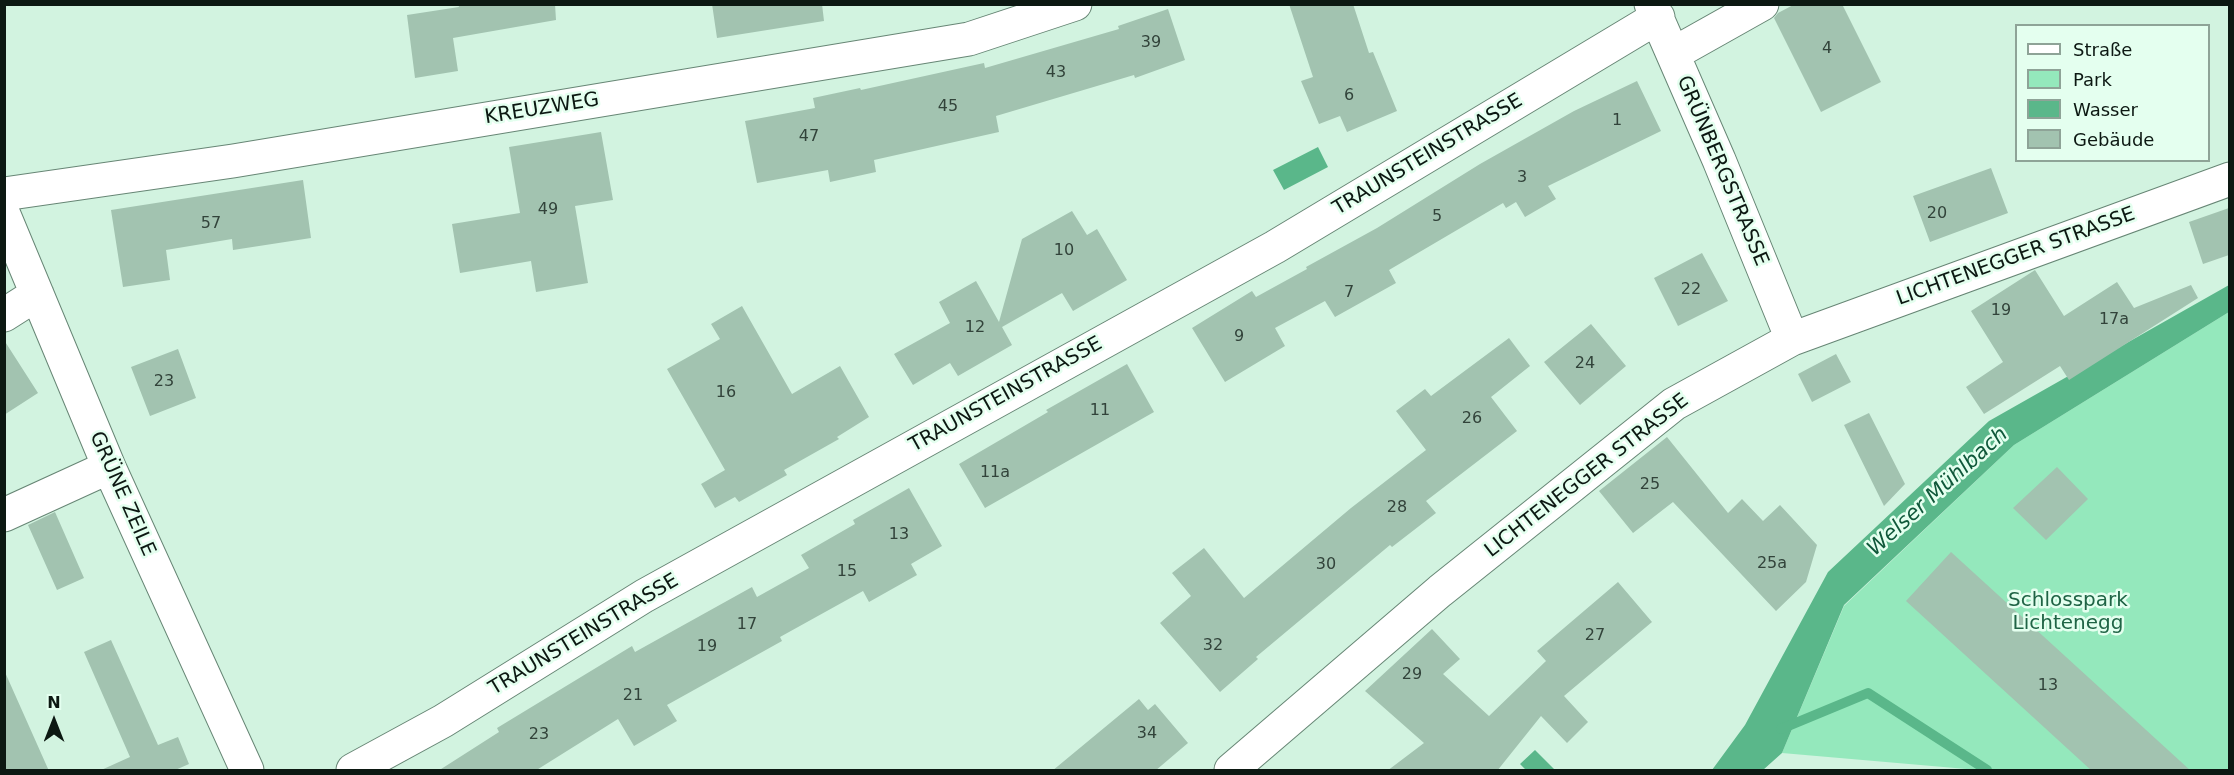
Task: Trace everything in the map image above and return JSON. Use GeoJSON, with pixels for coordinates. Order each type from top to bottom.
{"type":"FeatureCollection","features":[{"type":"Feature","properties":{"kind":"street","name":"KREUZWEG"},"geometry":{"type":"LineString","coordinates":[[4,194],[232,161],[969,39],[1075,4]]}},
{"type":"Feature","properties":{"kind":"street"},"geometry":{"type":"LineString","coordinates":[[1673,54],[1762,4]]}},
{"type":"Feature","properties":{"kind":"street","name":"GRÜNBERGSTRASSE"},"geometry":{"type":"LineString","coordinates":[[1655,11],[1792,339]]}},
{"type":"Feature","properties":{"kind":"street","name":"TRAUNSTEINSTRASSE"},"geometry":{"type":"LineString","coordinates":[[354,771],[443,721],[644,596],[1275,247],[1655,11]]}},
{"type":"Feature","properties":{"kind":"street","name":"LICHTENEGGER STRASSE"},"geometry":{"type":"LineString","coordinates":[[1231,771],[1440,591],[1674,404],[1792,339],[2229,179]]}},
{"type":"Feature","properties":{"kind":"street","name":"GRÜNE ZEILE"},"geometry":{"type":"LineString","coordinates":[[4,215],[109,467],[247,771]]}},
{"type":"Feature","properties":{"kind":"street"},"geometry":{"type":"LineString","coordinates":[[4,315],[37,294]]}},
{"type":"Feature","properties":{"kind":"street"},"geometry":{"type":"LineString","coordinates":[[4,515],[109,467]]}},
{"type":"Feature","properties":{"kind":"green space","name":"Schlosspark Lichtenegg"},"geometry":{"type":"Polygon","coordinates":[[[2229,312],[2229,770],[1978,770],[1782,753],[1844,606],[2014,445],[2229,312]]]}},
{"type":"Feature","properties":{"kind":"water"},"geometry":{"type":"Polygon","coordinates":[[[1318,147],[1328,167],[1284,190],[1273,170],[1318,147]]]}},
{"type":"Feature","properties":{"kind":"water","name":"Welser Mühlbach"},"geometry":{"type":"Polygon","coordinates":[[[2229,285],[2229,312],[2014,445],[1844,605],[1782,753],[1763,770],[1712,770],[1745,725],[1828,572],[1989,421],[2229,285]]]}},
{"type":"Feature","properties":{"kind":"water"},"geometry":{"type":"Polygon","coordinates":[[[1535,750],[1555,770],[1526,770],[1520,764],[1535,750]]]}},
{"type":"Feature","properties":{"kind":"building"},"geometry":{"type":"Polygon","coordinates":[[[458,4],[555,4],[556,20],[453,38],[458,71],[415,78],[407,15],[459,7],[458,4]]]}},
{"type":"Feature","properties":{"kind":"building"},"geometry":{"type":"Polygon","coordinates":[[[712,4],[822,4],[824,21],[717,38],[712,4]]]}},
{"type":"Feature","properties":{"kind":"building"},"geometry":{"type":"Polygon","coordinates":[[[1289,4],[1353,4],[1369,53],[1373,52],[1397,111],[1347,132],[1340,116],[1319,124],[1301,81],[1313,77],[1289,4]]]}},
{"type":"Feature","properties":{"kind":"building"},"geometry":{"type":"Polygon","coordinates":[[[1795,4],[1842,4],[1881,82],[1821,112],[1774,18],[1778,13],[1795,4]]]}},
{"type":"Feature","properties":{"kind":"building"},"geometry":{"type":"Polygon","coordinates":[[[1168,9],[1185,60],[1135,78],[1134,75],[996,116],[999,132],[874,160],[876,172],[830,182],[828,170],[757,183],[745,121],[815,108],[813,98],[984,63],[985,68],[1119,29],[1118,26],[1168,9]]]}},
{"type":"Feature","properties":{"kind":"building"},"geometry":{"type":"Polygon","coordinates":[[[1637,81],[1661,131],[1548,186],[1556,199],[1525,217],[1516,202],[1506,208],[1503,203],[1389,270],[1396,283],[1335,317],[1325,301],[1275,328],[1285,346],[1225,382],[1192,328],[1252,291],[1256,297],[1307,269],[1306,267],[1377,228],[1480,164],[1574,111],[1637,81]]]}},
{"type":"Feature","properties":{"kind":"building"},"geometry":{"type":"Polygon","coordinates":[[[601,132],[613,200],[575,206],[588,283],[536,292],[531,261],[460,273],[452,224],[520,213],[509,147],[601,132]]]}},
{"type":"Feature","properties":{"kind":"building"},"geometry":{"type":"Polygon","coordinates":[[[1991,168],[2008,213],[1930,242],[1913,196],[1991,168]]]}},
{"type":"Feature","properties":{"kind":"building"},"geometry":{"type":"Polygon","coordinates":[[[303,180],[311,238],[233,250],[232,239],[166,250],[170,280],[123,287],[111,210],[303,180]]]}},
{"type":"Feature","properties":{"kind":"building"},"geometry":{"type":"Polygon","coordinates":[[[2229,208],[2229,255],[2203,264],[2189,222],[2229,208]]]}},
{"type":"Feature","properties":{"kind":"building"},"geometry":{"type":"Polygon","coordinates":[[[1072,211],[1087,235],[1097,229],[1127,280],[1073,311],[1062,293],[1002,327],[1012,345],[958,376],[950,363],[913,385],[894,354],[950,323],[939,302],[976,281],[999,322],[1022,239],[1072,211]]]}},
{"type":"Feature","properties":{"kind":"building"},"geometry":{"type":"Polygon","coordinates":[[[1702,253],[1728,301],[1678,326],[1654,278],[1702,253]]]}},
{"type":"Feature","properties":{"kind":"building"},"geometry":{"type":"Polygon","coordinates":[[[2035,270],[2064,316],[2117,282],[2134,308],[2191,285],[2198,298],[2069,380],[2060,366],[1984,414],[1966,387],[2003,362],[1971,311],[2035,270]]]}},
{"type":"Feature","properties":{"kind":"building"},"geometry":{"type":"Polygon","coordinates":[[[742,306],[792,394],[840,366],[869,417],[837,437],[839,439],[784,470],[787,475],[739,502],[735,497],[715,508],[701,484],[725,470],[667,369],[720,339],[711,324],[742,306]]]}},
{"type":"Feature","properties":{"kind":"building"},"geometry":{"type":"Polygon","coordinates":[[[1591,324],[1626,366],[1580,405],[1544,362],[1591,324]]]}},
{"type":"Feature","properties":{"kind":"building"},"geometry":{"type":"Polygon","coordinates":[[[1509,338],[1530,366],[1491,397],[1517,431],[1426,501],[1436,513],[1392,547],[1390,545],[1256,657],[1258,659],[1220,692],[1160,623],[1191,596],[1172,573],[1204,548],[1244,598],[1351,508],[1426,450],[1396,411],[1425,389],[1431,396],[1509,338]]]}},
{"type":"Feature","properties":{"kind":"building"},"geometry":{"type":"Polygon","coordinates":[[[4,340],[38,393],[4,415],[4,340]]]}},
{"type":"Feature","properties":{"kind":"building"},"geometry":{"type":"Polygon","coordinates":[[[178,349],[196,398],[150,416],[131,367],[178,349]]]}},
{"type":"Feature","properties":{"kind":"building"},"geometry":{"type":"Polygon","coordinates":[[[1836,354],[1851,382],[1812,402],[1798,374],[1836,354]]]}},
{"type":"Feature","properties":{"kind":"building"},"geometry":{"type":"Polygon","coordinates":[[[1127,364],[1154,412],[985,508],[959,464],[1048,412],[1046,410],[1127,364]]]}},
{"type":"Feature","properties":{"kind":"building"},"geometry":{"type":"Polygon","coordinates":[[[1869,413],[1905,484],[1884,506],[1844,425],[1869,413]]]}},
{"type":"Feature","properties":{"kind":"building"},"geometry":{"type":"Polygon","coordinates":[[[1667,437],[1728,513],[1742,499],[1763,521],[1780,505],[1817,545],[1806,582],[1776,611],[1673,502],[1633,533],[1599,491],[1667,437]]]}},
{"type":"Feature","properties":{"kind":"building"},"geometry":{"type":"Polygon","coordinates":[[[2057,467],[2088,499],[2046,540],[2013,508],[2057,467]]]}},
{"type":"Feature","properties":{"kind":"building"},"geometry":{"type":"Polygon","coordinates":[[[909,488],[942,546],[911,564],[917,575],[869,602],[863,591],[780,637],[782,641],[667,705],[677,721],[634,746],[618,719],[535,771],[438,771],[499,732],[497,728],[632,646],[635,652],[752,587],[757,597],[809,568],[801,555],[855,524],[853,520],[909,488]]]}},
{"type":"Feature","properties":{"kind":"building"},"geometry":{"type":"Polygon","coordinates":[[[55,512],[84,578],[57,590],[28,525],[55,512]]]}},
{"type":"Feature","properties":{"kind":"building"},"geometry":{"type":"Polygon","coordinates":[[[1951,552],[2191,771],[2092,771],[1906,601],[1951,552]]]}},
{"type":"Feature","properties":{"kind":"building"},"geometry":{"type":"Polygon","coordinates":[[[1618,582],[1652,622],[1564,696],[1588,722],[1567,743],[1541,716],[1497,771],[1387,771],[1424,743],[1365,691],[1432,629],[1460,659],[1443,674],[1489,716],[1546,661],[1537,651],[1618,582]]]}},
{"type":"Feature","properties":{"kind":"building"},"geometry":{"type":"Polygon","coordinates":[[[111,640],[158,745],[178,737],[189,764],[173,771],[99,771],[130,757],[84,652],[111,640]]]}},
{"type":"Feature","properties":{"kind":"building"},"geometry":{"type":"Polygon","coordinates":[[[4,670],[49,771],[4,771],[4,670]]]}},
{"type":"Feature","properties":{"kind":"building"},"geometry":{"type":"Polygon","coordinates":[[[1139,699],[1148,710],[1155,704],[1188,743],[1155,771],[1052,771],[1139,699]]]}},
{"type":"Feature","properties":{"kind":"waterway"},"geometry":{"type":"LineString","coordinates":[[1781,729],[1868,693],[1987,770]]}}]}
